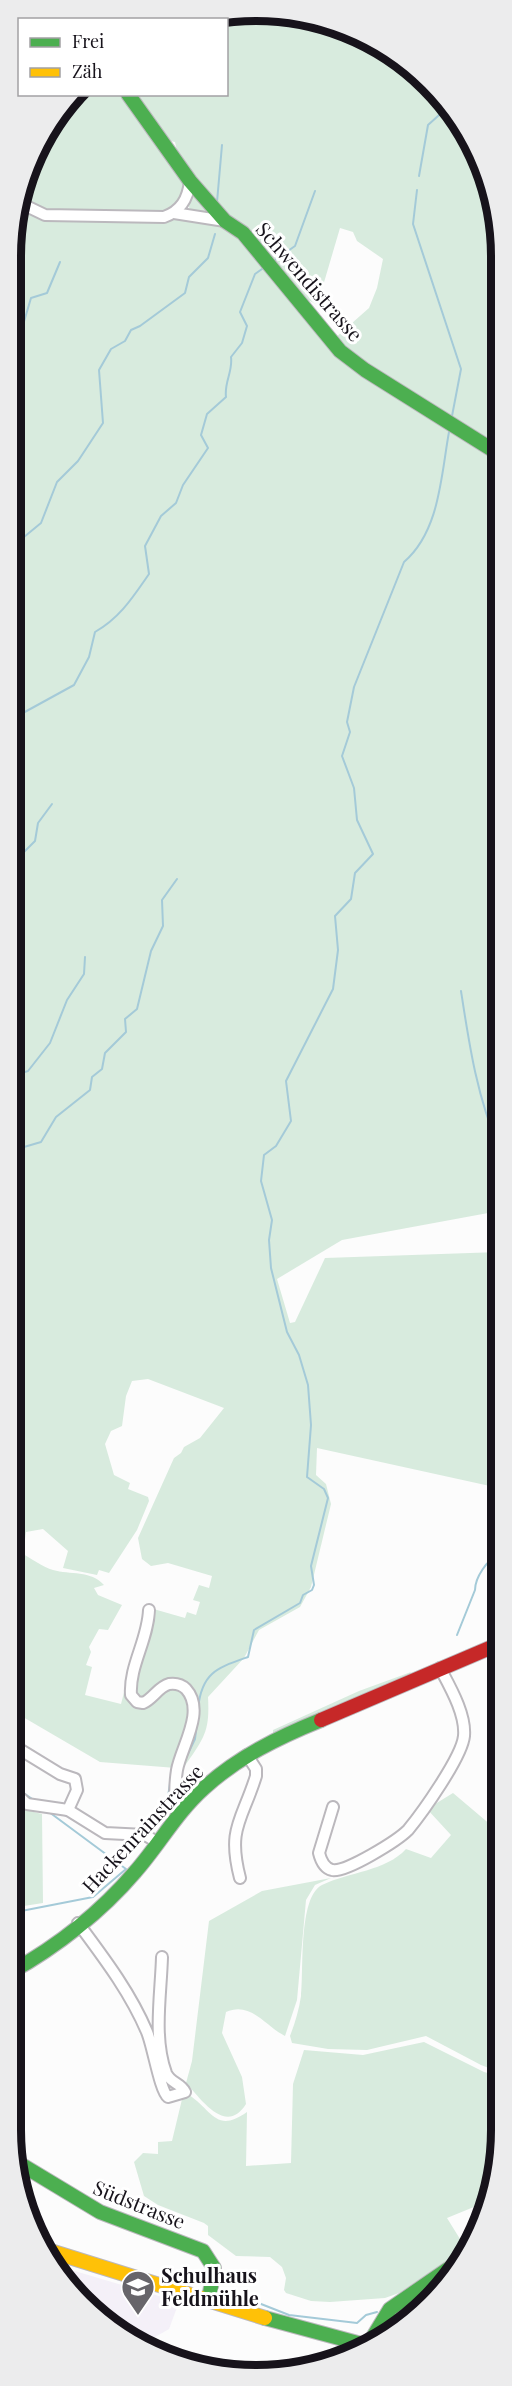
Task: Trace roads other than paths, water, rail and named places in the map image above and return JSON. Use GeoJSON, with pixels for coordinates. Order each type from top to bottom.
{"type":"FeatureCollection","features":[{"type":"Feature","properties":{"kind":"street","name":"Schwendistrasse"},"geometry":{"type":"LineString","coordinates":[[130,96],[178,160],[190,181],[225,221],[243,233],[339,351],[364,370],[491,448]]}},
{"type":"Feature","properties":{"kind":"street"},"geometry":{"type":"LineString","coordinates":[[27,206],[45,215],[164,217],[174,213],[189,194],[190,181]]}},
{"type":"Feature","properties":{"kind":"street"},"geometry":{"type":"LineString","coordinates":[[174,213],[225,221]]}},
{"type":"Feature","properties":{"kind":"street"},"geometry":{"type":"LineString","coordinates":[[148,1610],[146,1636],[132,1680],[131,1695],[137,1702],[143,1703],[161,1688],[175,1683],[182,1686],[192,1698],[192,1723],[176,1782],[176,1805],[179,1812]]}},
{"type":"Feature","properties":{"kind":"street","name":"Hackenrainstrasse"},"geometry":{"type":"LineString","coordinates":[[21,1966],[46,1950],[126,1881],[179,1812],[224,1771],[247,1755],[280,1737],[491,1648]]}},
{"type":"Feature","properties":{"kind":"street"},"geometry":{"type":"LineString","coordinates":[[333,1808],[319,1853],[325,1866],[332,1870],[349,1867],[407,1830],[455,1762],[464,1737],[459,1709],[440,1668]]}},
{"type":"Feature","properties":{"kind":"street"},"geometry":{"type":"LineString","coordinates":[[21,1750],[60,1774],[75,1779],[76,1790],[68,1810]]}},
{"type":"Feature","properties":{"kind":"street"},"geometry":{"type":"LineString","coordinates":[[240,1878],[233,1846],[234,1833],[256,1776],[256,1769],[247,1755]]}},
{"type":"Feature","properties":{"kind":"street"},"geometry":{"type":"LineString","coordinates":[[21,1798],[27,1804],[68,1810],[105,1833],[145,1835],[157,1842]]}},
{"type":"Feature","properties":{"kind":"street"},"geometry":{"type":"LineString","coordinates":[[78,1923],[113,1970],[133,2003],[154,2054],[163,2094],[173,2098],[185,2092],[168,2077],[164,2063],[159,2023],[162,1957]]}},
{"type":"Feature","properties":{"kind":"street","name":"Südstrasse"},"geometry":{"type":"LineString","coordinates":[[24,2167],[73,2198],[100,2212],[203,2251],[212,2259],[215,2267],[209,2299]]}},
{"type":"Feature","properties":{"kind":"street"},"geometry":{"type":"LineString","coordinates":[[55,2252],[357,2342]]}},
{"type":"Feature","properties":{"kind":"street"},"geometry":{"type":"LineString","coordinates":[[376,2332],[390,2309],[442,2273]]}},
{"type":"Feature","properties":{"kind":"waterway"},"geometry":{"type":"LineString","coordinates":[[419,176],[428,125],[442,113]]}},
{"type":"Feature","properties":{"kind":"waterway"},"geometry":{"type":"LineString","coordinates":[[217,202],[222,145]]}},
{"type":"Feature","properties":{"kind":"waterway"},"geometry":{"type":"LineString","coordinates":[[417,190],[413,224],[461,369],[452,416]]}},
{"type":"Feature","properties":{"kind":"waterway"},"geometry":{"type":"LineString","coordinates":[[275,260],[295,246],[315,191]]}},
{"type":"Feature","properties":{"kind":"waterway"},"geometry":{"type":"LineString","coordinates":[[21,542],[41,523],[57,482],[78,461],[103,423],[99,370],[111,349],[125,341],[131,330],[185,293],[189,277],[208,258],[215,234]]}},
{"type":"Feature","properties":{"kind":"waterway"},"geometry":{"type":"LineString","coordinates":[[21,327],[31,298],[47,293],[60,262]]}},
{"type":"Feature","properties":{"kind":"waterway"},"geometry":{"type":"LineString","coordinates":[[21,714],[74,685],[89,657],[95,632],[119,614],[149,574],[145,546],[161,516],[176,503],[183,485],[208,448],[201,435],[207,414],[226,397],[231,357],[242,343],[247,326],[240,312],[255,274],[262,269]]}},
{"type":"Feature","properties":{"kind":"waterway"},"geometry":{"type":"LineString","coordinates":[[198,1708],[207,1679],[220,1668],[248,1657],[254,1630],[300,1603],[303,1595],[312,1590],[314,1585],[311,1566],[328,1498],[324,1489],[307,1477],[311,1425],[308,1385],[299,1355],[287,1332],[271,1268],[269,1240],[272,1220],[261,1181],[264,1155],[276,1146],[291,1121],[286,1081],[333,989],[338,950],[335,916],[351,899],[355,873],[373,854],[357,820],[354,788],[342,756],[350,732],[347,722],[354,687],[404,562],[416,549],[432,519],[441,484],[449,432]]}},
{"type":"Feature","properties":{"kind":"waterway"},"geometry":{"type":"LineString","coordinates":[[21,855],[35,841],[38,823],[52,804]]}},
{"type":"Feature","properties":{"kind":"waterway"},"geometry":{"type":"LineString","coordinates":[[21,1150],[41,1142],[56,1117],[90,1090],[92,1077],[102,1069],[105,1053],[126,1032],[125,1019],[137,1009],[151,951],[163,926],[162,900],[177,879]]}},
{"type":"Feature","properties":{"kind":"waterway"},"geometry":{"type":"LineString","coordinates":[[21,1073],[28,1071],[50,1043],[67,1000],[84,974],[85,957]]}},
{"type":"Feature","properties":{"kind":"waterway"},"geometry":{"type":"LineString","coordinates":[[461,991],[479,1090],[491,1128]]}},
{"type":"Feature","properties":{"kind":"waterway"},"geometry":{"type":"LineString","coordinates":[[457,1635],[479,1575],[491,1559]]}},
{"type":"Feature","properties":{"kind":"waterway"},"geometry":{"type":"LineString","coordinates":[[185,1760],[195,1739],[197,1723]]}},
{"type":"Feature","properties":{"kind":"waterway"},"geometry":{"type":"LineString","coordinates":[[153,1831],[165,1815],[170,1784]]}},
{"type":"Feature","properties":{"kind":"waterway"},"geometry":{"type":"LineString","coordinates":[[21,1791],[35,1801]]}},
{"type":"Feature","properties":{"kind":"waterway"},"geometry":{"type":"LineString","coordinates":[[21,1911],[93,1897],[126,1869],[49,1812]]}},
{"type":"Feature","properties":{"kind":"waterway"},"geometry":{"type":"LineString","coordinates":[[243,2292],[256,2302],[289,2315],[357,2323],[366,2315],[377,2312]]}},
{"type":"Feature","properties":{"kind":"place","name":"Schulhaus Feldmühle"},"geometry":{"type":"Point","coordinates":[138,2316]}}]}
